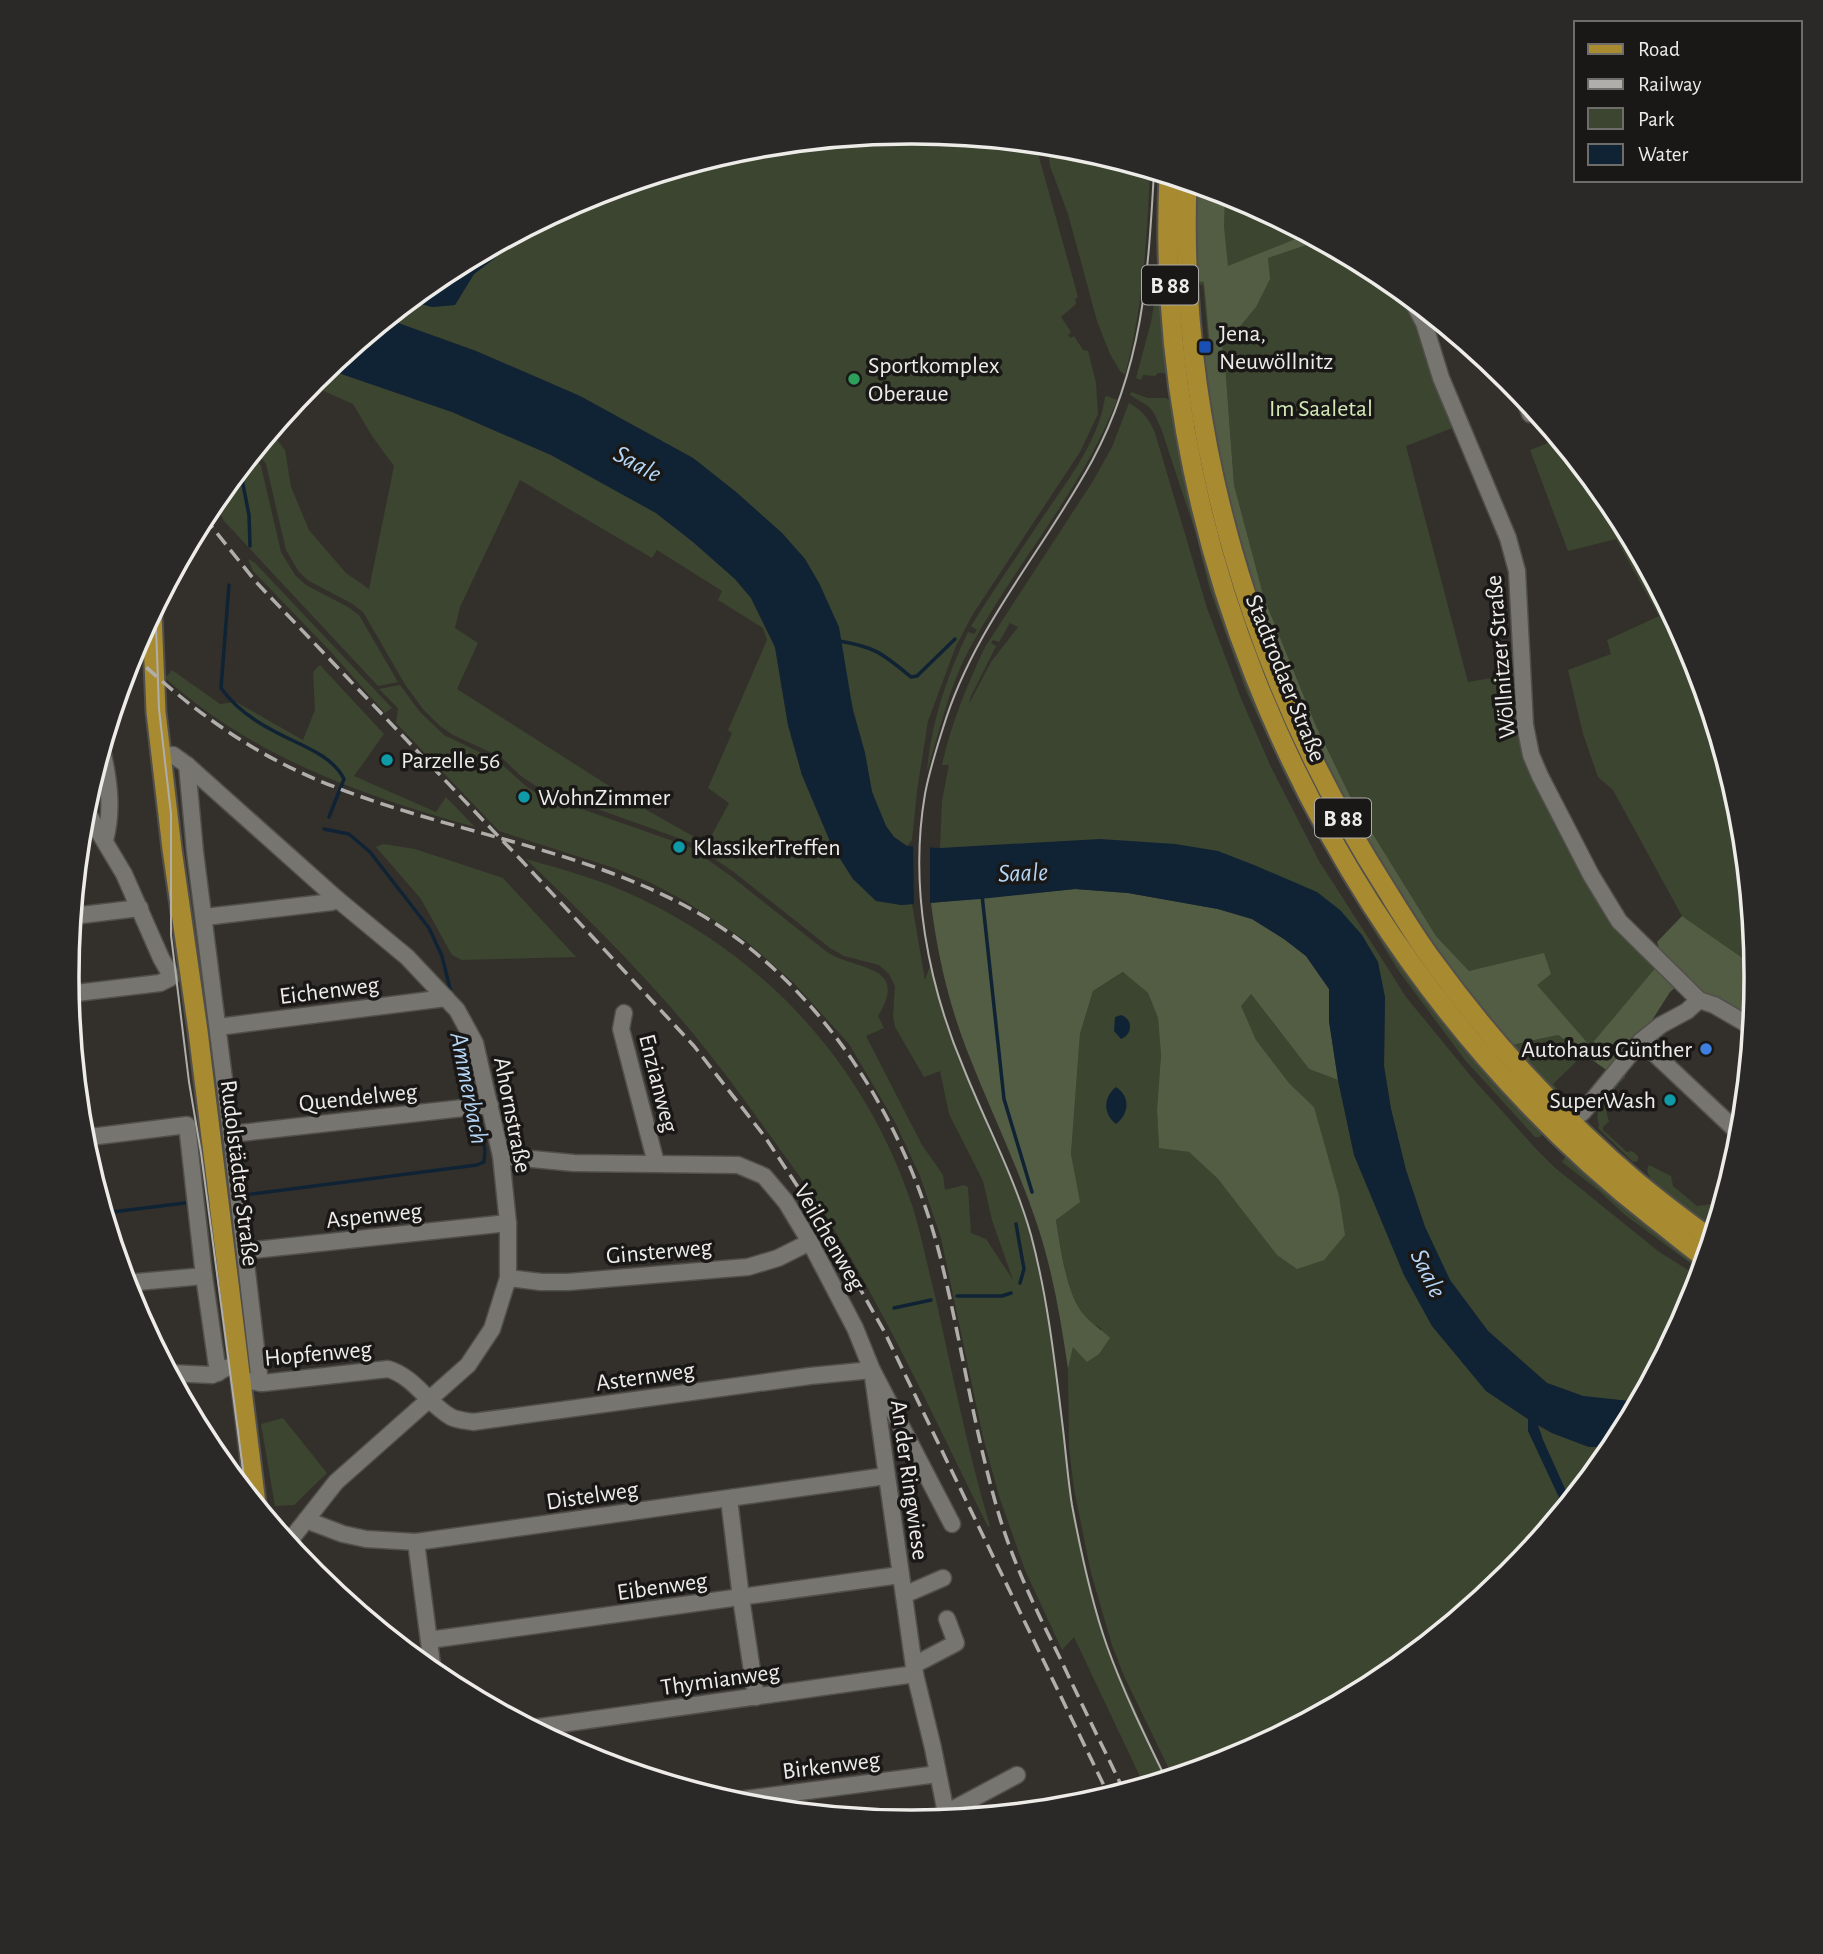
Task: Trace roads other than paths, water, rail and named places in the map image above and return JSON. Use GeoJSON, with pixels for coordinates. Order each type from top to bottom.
{"type":"FeatureCollection","features":[{"type":"Feature","properties":{"kind":"main road","name":"Stadtrodaer Straße"},"geometry":{"type":"LineString","coordinates":[[1169,185],[1170,285],[1176,358],[1201,502],[1214,556],[1252,670],[1303,786],[1342,858],[1385,928],[1434,995],[1504,1079],[1704,1233]]}},
{"type":"Feature","properties":{"kind":"main road","name":"Stadtrodaer Straße"},"geometry":{"type":"LineString","coordinates":[[1186,191],[1187,291],[1198,390],[1209,452],[1242,583],[1268,659],[1311,758],[1358,845],[1420,943],[1471,1010],[1522,1070],[1563,1126],[1632,1201],[1697,1252]]}},
{"type":"Feature","properties":{"kind":"main road","name":"Rudolstädter Straße"},"geometry":{"type":"LineString","coordinates":[[153,635],[156,712],[172,849],[252,1377],[256,1490]]}},
{"type":"Feature","properties":{"kind":"street","name":"Wöllnitzer Straße"},"geometry":{"type":"LineString","coordinates":[[1422,319],[1441,379],[1508,538],[1517,571],[1525,725],[1531,755],[1591,875],[1619,921],[1706,1002],[1742,1022]]}},
{"type":"Feature","properties":{"kind":"street","name":"Ahornstraße"},"geometry":{"type":"LineString","coordinates":[[161,755],[173,755],[187,765],[337,899],[407,957],[451,1003],[475,1043],[481,1106],[501,1156],[508,1223],[508,1278],[492,1329],[468,1365],[336,1482],[294,1535]]}},
{"type":"Feature","properties":{"kind":"street","name":"Rudolstädter Straße"},"geometry":{"type":"LineString","coordinates":[[187,765],[195,852],[245,1251],[254,1347],[252,1377]]}},
{"type":"Feature","properties":{"kind":"street"},"geometry":{"type":"LineString","coordinates":[[104,840],[109,825],[110,797],[106,766]]}},
{"type":"Feature","properties":{"kind":"street"},"geometry":{"type":"LineString","coordinates":[[80,993],[160,983],[170,978],[124,874],[94,823]]}},
{"type":"Feature","properties":{"kind":"street"},"geometry":{"type":"LineString","coordinates":[[205,917],[332,902],[337,899]]}},
{"type":"Feature","properties":{"kind":"street"},"geometry":{"type":"LineString","coordinates":[[82,915],[140,908]]}},
{"type":"Feature","properties":{"kind":"street"},"geometry":{"type":"LineString","coordinates":[[169,972],[189,972]]}},
{"type":"Feature","properties":{"kind":"street"},"geometry":{"type":"LineString","coordinates":[[1563,1126],[1583,1112],[1642,1041],[1661,1025],[1706,1002]]}},
{"type":"Feature","properties":{"kind":"street","name":"Eichenweg"},"geometry":{"type":"LineString","coordinates":[[218,1027],[451,1003]]}},
{"type":"Feature","properties":{"kind":"street","name":"Enzianweg"},"geometry":{"type":"LineString","coordinates":[[624,1013],[621,1029],[656,1163]]}},
{"type":"Feature","properties":{"kind":"street"},"geometry":{"type":"LineString","coordinates":[[1642,1041],[1730,1125]]}},
{"type":"Feature","properties":{"kind":"street","name":"Quendelweg"},"geometry":{"type":"LineString","coordinates":[[231,1134],[481,1106]]}},
{"type":"Feature","properties":{"kind":"street"},"geometry":{"type":"LineString","coordinates":[[95,1136],[187,1125],[218,1373]]}},
{"type":"Feature","properties":{"kind":"street","name":"Veilchenweg"},"geometry":{"type":"LineString","coordinates":[[501,1156],[574,1163],[738,1165],[764,1176],[786,1202],[810,1242],[855,1328],[872,1370],[952,1524]]}},
{"type":"Feature","properties":{"kind":"street","name":"Aspenweg"},"geometry":{"type":"LineString","coordinates":[[245,1251],[508,1223]]}},
{"type":"Feature","properties":{"kind":"street","name":"Ginsterweg"},"geometry":{"type":"LineString","coordinates":[[508,1278],[568,1282],[748,1267],[778,1258],[810,1242]]}},
{"type":"Feature","properties":{"kind":"street"},"geometry":{"type":"LineString","coordinates":[[137,1282],[204,1276]]}},
{"type":"Feature","properties":{"kind":"street","name":"Hopfenweg"},"geometry":{"type":"LineString","coordinates":[[181,1376],[203,1376],[226,1368],[252,1377],[388,1369],[417,1387],[430,1400]]}},
{"type":"Feature","properties":{"kind":"street","name":"Asternweg"},"geometry":{"type":"LineString","coordinates":[[430,1400],[452,1417],[473,1422],[872,1370]]}},
{"type":"Feature","properties":{"kind":"street","name":"An der Ringwiese"},"geometry":{"type":"LineString","coordinates":[[872,1370],[914,1669],[938,1774],[940,1809]]}},
{"type":"Feature","properties":{"kind":"street","name":"Distelweg"},"geometry":{"type":"LineString","coordinates":[[306,1520],[321,1527],[366,1539],[416,1542],[886,1476]]}},
{"type":"Feature","properties":{"kind":"street"},"geometry":{"type":"LineString","coordinates":[[729,1499],[756,1697]]}},
{"type":"Feature","properties":{"kind":"street"},"geometry":{"type":"LineString","coordinates":[[416,1542],[431,1656]]}},
{"type":"Feature","properties":{"kind":"street","name":"Eibenweg"},"geometry":{"type":"LineString","coordinates":[[429,1640],[900,1575]]}},
{"type":"Feature","properties":{"kind":"street","name":"An der Ringwiese"},"geometry":{"type":"LineString","coordinates":[[904,1595],[943,1578]]}},
{"type":"Feature","properties":{"kind":"street"},"geometry":{"type":"LineString","coordinates":[[914,1669],[956,1643],[947,1619]]}},
{"type":"Feature","properties":{"kind":"street","name":"Thymianweg"},"geometry":{"type":"LineString","coordinates":[[547,1726],[756,1697],[914,1669]]}},
{"type":"Feature","properties":{"kind":"street","name":"Birkenweg"},"geometry":{"type":"LineString","coordinates":[[764,1797],[938,1774]]}},
{"type":"Feature","properties":{"kind":"street","name":"An der Ringwiese"},"geometry":{"type":"LineString","coordinates":[[954,1808],[1017,1775]]}},
{"type":"Feature","properties":{"kind":"water"},"geometry":{"type":"Polygon","coordinates":[[[503,251],[474,274],[455,305],[432,307],[422,304],[503,251]]]}},
{"type":"Feature","properties":{"kind":"water","name":"Saale"},"geometry":{"type":"Polygon","coordinates":[[[397,323],[476,351],[580,396],[693,458],[782,533],[805,559],[839,627],[853,711],[872,792],[886,826],[894,837],[907,846],[940,848],[1100,839],[1175,844],[1218,851],[1254,865],[1317,892],[1340,910],[1362,935],[1378,962],[1385,997],[1384,1066],[1391,1109],[1406,1170],[1425,1227],[1450,1280],[1488,1331],[1547,1383],[1583,1396],[1628,1401],[1599,1447],[1589,1447],[1538,1425],[1566,1491],[1560,1499],[1528,1431],[1528,1419],[1486,1391],[1432,1326],[1404,1275],[1354,1155],[1329,1021],[1329,989],[1306,956],[1252,919],[1218,909],[1128,893],[1075,889],[901,905],[876,901],[853,879],[832,846],[802,775],[788,725],[775,647],[751,598],[735,579],[656,513],[551,455],[452,412],[339,373],[397,323]]]}},
{"type":"Feature","properties":{"kind":"water"},"geometry":{"type":"Polygon","coordinates":[[[1121,1015],[1128,1020],[1130,1027],[1128,1034],[1121,1039],[1114,1031],[1115,1017],[1121,1015]]]}},
{"type":"Feature","properties":{"kind":"water"},"geometry":{"type":"Polygon","coordinates":[[[1116,1087],[1126,1100],[1126,1111],[1116,1124],[1106,1106],[1116,1087]]]}},
{"type":"Feature","properties":{"kind":"waterway","name":"Ammerbach"},"geometry":{"type":"LineString","coordinates":[[242,482],[249,515],[250,546]]}},
{"type":"Feature","properties":{"kind":"waterway","name":"Ammerbach"},"geometry":{"type":"LineString","coordinates":[[229,585],[221,688],[251,717],[322,756],[338,770],[344,779],[329,817]]}},
{"type":"Feature","properties":{"kind":"waterway"},"geometry":{"type":"LineString","coordinates":[[839,641],[878,653],[911,677],[917,676],[955,639]]}},
{"type":"Feature","properties":{"kind":"waterway","name":"Ammerbach"},"geometry":{"type":"LineString","coordinates":[[324,829],[349,834],[370,852],[429,928],[442,956],[451,993]]}},
{"type":"Feature","properties":{"kind":"waterway"},"geometry":{"type":"LineString","coordinates":[[982,895],[1004,1099],[1032,1192]]}},
{"type":"Feature","properties":{"kind":"waterway","name":"Ammerbach"},"geometry":{"type":"LineString","coordinates":[[459,1028],[475,1102]]}},
{"type":"Feature","properties":{"kind":"waterway","name":"Ammerbach"},"geometry":{"type":"LineString","coordinates":[[245,1195],[477,1165],[484,1162],[485,1150],[477,1110]]}},
{"type":"Feature","properties":{"kind":"waterway","name":"Ammerbach"},"geometry":{"type":"LineString","coordinates":[[113,1212],[193,1202]]}},
{"type":"Feature","properties":{"kind":"waterway"},"geometry":{"type":"LineString","coordinates":[[1016,1224],[1024,1269],[1020,1283]]}},
{"type":"Feature","properties":{"kind":"waterway"},"geometry":{"type":"LineString","coordinates":[[957,1296],[1002,1296],[1011,1293]]}},
{"type":"Feature","properties":{"kind":"waterway"},"geometry":{"type":"LineString","coordinates":[[894,1308],[931,1300]]}},
{"type":"Feature","properties":{"kind":"tram line"},"geometry":{"type":"LineString","coordinates":[[1153,181],[1140,320],[1122,390],[1092,461],[990,623],[956,692],[927,786],[919,864],[925,934],[940,1003],[951,1037],[1017,1193],[1037,1259],[1054,1356],[1072,1505],[1091,1594],[1120,1680],[1162,1771]]}},
{"type":"Feature","properties":{"kind":"tram line"},"geometry":{"type":"LineString","coordinates":[[156,628],[159,709],[171,814],[171,935],[244,1474]]}},
{"type":"Feature","properties":{"kind":"railway"},"geometry":{"type":"LineString","coordinates":[[211,526],[256,582],[694,1046],[765,1137],[829,1234],[884,1331],[1104,1787]]}},
{"type":"Feature","properties":{"kind":"railway"},"geometry":{"type":"LineString","coordinates":[[141,662],[226,730],[278,762],[306,775],[379,803],[605,871],[649,888],[691,909],[737,939],[780,974],[818,1014],[881,1106],[905,1156],[941,1260],[982,1452],[1005,1534],[1035,1606],[1120,1783]]}},
{"type":"Feature","properties":{"kind":"place","name":"Jena, Neuwöllnitz"},"geometry":{"type":"Point","coordinates":[1205,347]}},
{"type":"Feature","properties":{"kind":"place","name":"Sportkomplex Oberaue"},"geometry":{"type":"Point","coordinates":[854,379]}},
{"type":"Feature","properties":{"kind":"place","name":"Parzelle 56"},"geometry":{"type":"Point","coordinates":[387,760]}},
{"type":"Feature","properties":{"kind":"place","name":"WohnZimmer"},"geometry":{"type":"Point","coordinates":[524,797]}},
{"type":"Feature","properties":{"kind":"place","name":"KlassikerTreffen"},"geometry":{"type":"Point","coordinates":[679,847]}},
{"type":"Feature","properties":{"kind":"place","name":"Autohaus Günther"},"geometry":{"type":"Point","coordinates":[1706,1049]}},
{"type":"Feature","properties":{"kind":"place","name":"SuperWash"},"geometry":{"type":"Point","coordinates":[1670,1100]}},
{"type":"Feature","properties":{"kind":"park label","name":"Im Saaletal"},"geometry":{"type":"Point","coordinates":[1321,408]}}]}
